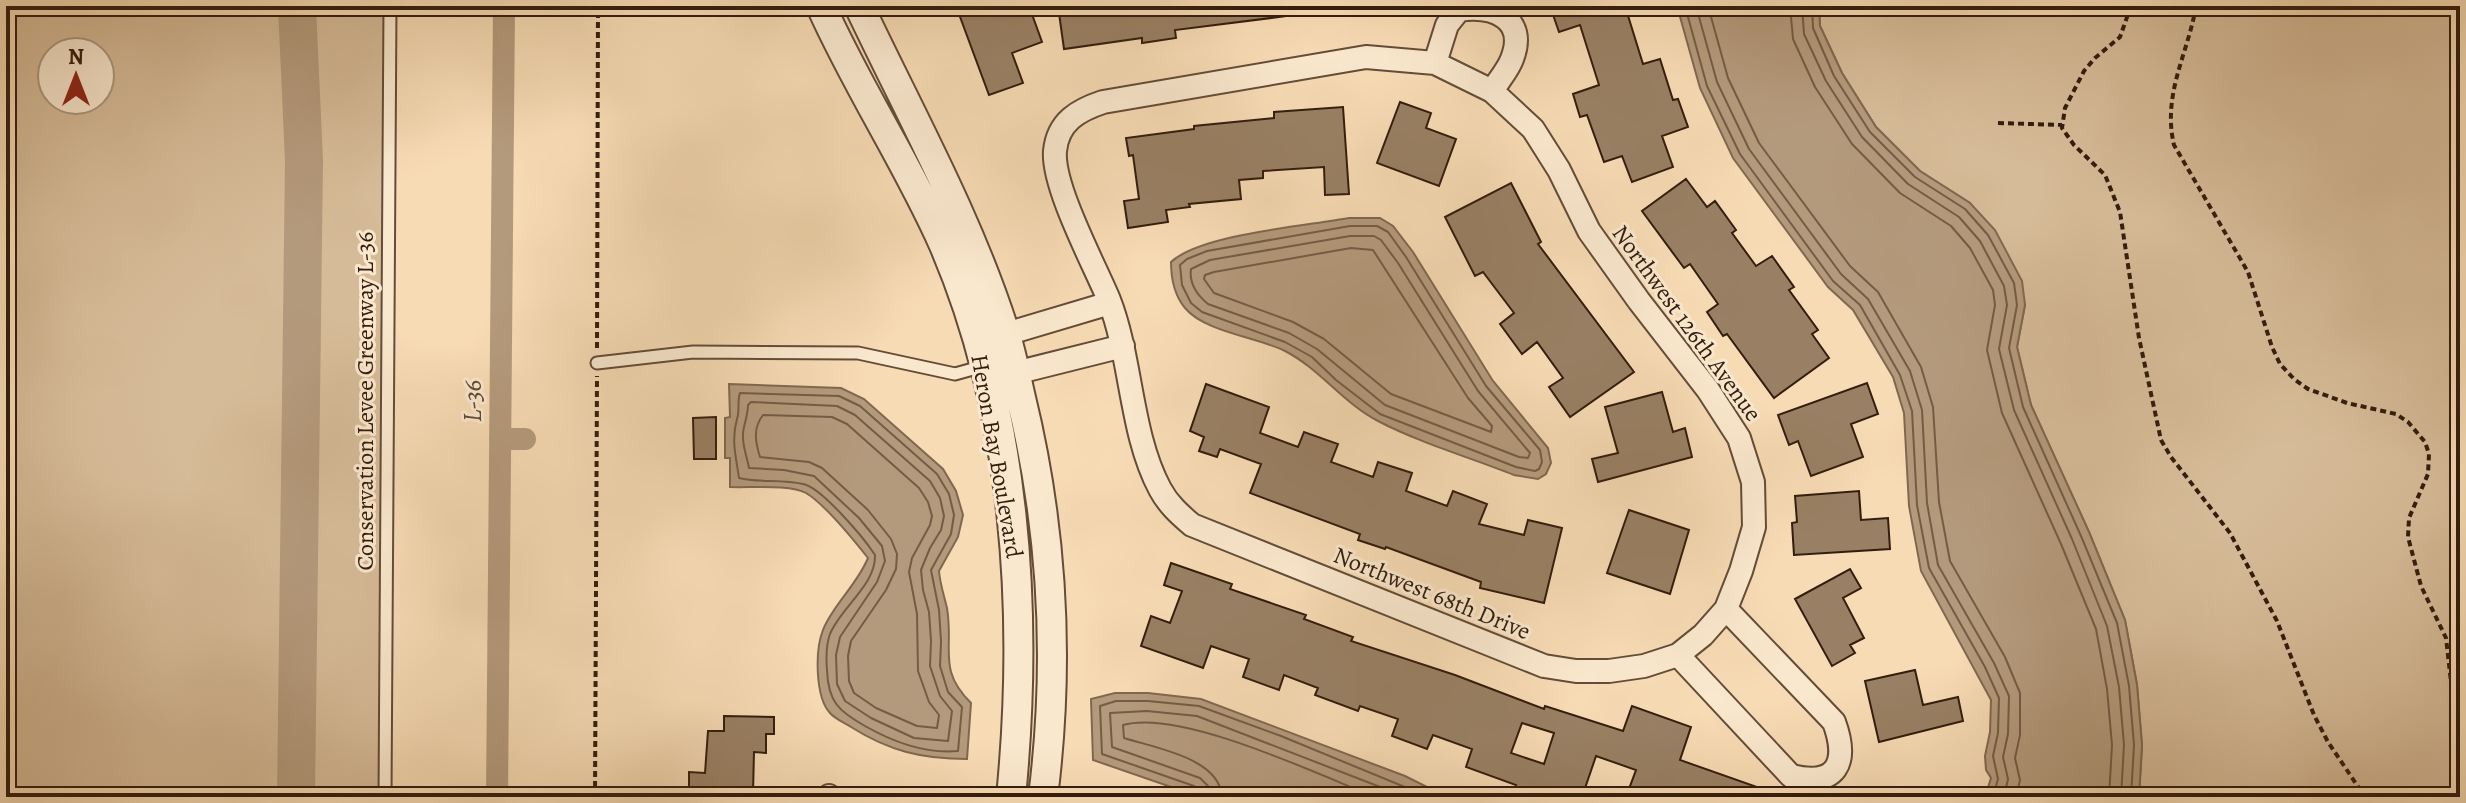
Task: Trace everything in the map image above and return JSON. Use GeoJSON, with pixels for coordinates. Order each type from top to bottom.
{"type":"FeatureCollection","features":[{"type":"Feature","properties":{"kind":"street","name":"Heron Bay Boulevard"},"geometry":{"type":"LineString","coordinates":[[821,6],[943,244],[983,356],[1014,535],[1019,624],[1017,727],[1011,797]]}},
{"type":"Feature","properties":{"kind":"street","name":"Heron Bay Boulevard"},"geometry":{"type":"LineString","coordinates":[[859,6],[960,217],[1006,334],[1034,451],[1047,537],[1052,678],[1052,729],[1043,797]]}},
{"type":"Feature","properties":{"kind":"street"},"geometry":{"type":"LineString","coordinates":[[1110,303],[1006,334],[983,356],[1015,373],[1123,346],[1110,303],[1060,185],[1055,150],[1064,127],[1078,111],[1103,102],[1328,61],[1366,57],[1435,63],[1447,25],[1459,10],[1477,7],[1495,10],[1512,24],[1516,42],[1512,61],[1492,91]]}},
{"type":"Feature","properties":{"kind":"street","name":"Northwest 126th Avenue"},"geometry":{"type":"LineString","coordinates":[[1435,63],[1492,91],[1533,129],[1559,170],[1589,231],[1708,390],[1739,438],[1753,482],[1754,527],[1726,609],[1703,635]]}},
{"type":"Feature","properties":{"kind":"street","name":"Northwest 68th Drive"},"geometry":{"type":"LineString","coordinates":[[1123,346],[1140,431],[1159,487],[1176,512],[1192,525],[1544,666],[1576,671],[1609,671],[1644,666],[1678,655],[1703,635]]}},
{"type":"Feature","properties":{"kind":"street"},"geometry":{"type":"LineString","coordinates":[[1678,655],[1791,776],[1811,781],[1825,778],[1839,763],[1842,744],[1834,722],[1726,609]]}},
{"type":"Feature","properties":{"kind":"lane","name":"Conservation Levee Greenway L-36"},"geometry":{"type":"LineString","coordinates":[[385,797],[390,6]]}},
{"type":"Feature","properties":{"kind":"lane"},"geometry":{"type":"LineString","coordinates":[[597,363],[693,352],[858,353],[955,374],[973,369],[983,356]]}},
{"type":"Feature","properties":{"kind":"path"},"geometry":{"type":"LineString","coordinates":[[595,797],[598,6]]}},
{"type":"Feature","properties":{"kind":"path"},"geometry":{"type":"LineString","coordinates":[[2131,6],[2120,37],[2084,71],[2065,108],[2064,134],[2105,175],[2120,212],[2139,338],[2161,440],[2230,533],[2277,621],[2314,715],[2365,797]]}},
{"type":"Feature","properties":{"kind":"path"},"geometry":{"type":"LineString","coordinates":[[2196,6],[2171,98],[2174,145],[2248,272],[2280,364],[2308,389],[2347,403],[2396,414],[2408,422],[2425,442],[2429,454],[2428,474],[2409,518],[2408,537],[2421,586],[2446,638],[2451,682],[2460,708]]}},
{"type":"Feature","properties":{"kind":"path"},"geometry":{"type":"LineString","coordinates":[[1998,123],[2062,125]]}},
{"type":"Feature","properties":{"kind":"shaded area"},"geometry":{"type":"Polygon","coordinates":[[[6,6],[390,6],[385,797],[6,797],[6,6]]]}},
{"type":"Feature","properties":{"kind":"shaded area"},"geometry":{"type":"Polygon","coordinates":[[[1819,6],[2460,6],[2460,797],[2139,797],[2142,745],[2137,685],[2125,620],[2031,405],[2017,347],[2025,305],[1970,203],[1920,171],[1876,127],[1842,73],[1820,26],[1819,6]]]}},
{"type":"Feature","properties":{"kind":"water"},"geometry":{"type":"Polygon","coordinates":[[[1677,6],[1819,6],[1820,26],[1842,73],[1876,127],[1920,171],[1970,203],[1995,230],[2022,281],[2025,305],[2017,347],[2031,405],[2125,620],[2137,685],[2142,745],[2139,797],[1985,797],[1991,778],[1986,770],[1985,756],[1990,732],[1991,700],[1921,571],[1909,506],[1904,413],[1893,377],[1853,310],[1828,287],[1733,158],[1700,88],[1677,6]]]}},
{"type":"Feature","properties":{"kind":"water"},"geometry":{"type":"Polygon","coordinates":[[[1349,218],[1380,218],[1393,226],[1413,252],[1493,381],[1548,448],[1551,463],[1546,474],[1538,479],[1514,475],[1394,429],[1365,414],[1298,358],[1273,346],[1205,323],[1185,308],[1179,298],[1171,262],[1185,252],[1229,238],[1349,218]]]}},
{"type":"Feature","properties":{"kind":"water"},"geometry":{"type":"Polygon","coordinates":[[[729,384],[841,388],[864,399],[943,469],[956,491],[963,515],[958,537],[939,571],[949,623],[950,669],[960,691],[971,703],[967,759],[921,755],[893,748],[837,719],[825,706],[818,673],[820,639],[832,612],[868,558],[830,514],[806,493],[780,487],[730,487],[730,458],[725,458],[725,418],[730,417],[729,384]]]}},
{"type":"Feature","properties":{"kind":"water"},"geometry":{"type":"Polygon","coordinates":[[[1115,693],[1201,699],[1405,776],[1447,797],[1200,797],[1093,760],[1091,699],[1115,693]]]}},
{"type":"Feature","properties":{"kind":"building"},"geometry":{"type":"Polygon","coordinates":[[[956,6],[1029,6],[1042,42],[1012,53],[1023,83],[989,95],[956,6]]]}},
{"type":"Feature","properties":{"kind":"building"},"geometry":{"type":"Polygon","coordinates":[[[1058,6],[1286,6],[1287,16],[1175,30],[1176,38],[1142,43],[1142,38],[1064,49],[1058,6]]]}},
{"type":"Feature","properties":{"kind":"building"},"geometry":{"type":"Polygon","coordinates":[[[1550,6],[1625,6],[1643,64],[1660,59],[1673,100],[1678,99],[1688,127],[1662,136],[1673,167],[1632,182],[1622,156],[1604,162],[1587,115],[1580,117],[1573,94],[1599,85],[1580,25],[1559,32],[1550,6]]]}},
{"type":"Feature","properties":{"kind":"building"},"geometry":{"type":"Polygon","coordinates":[[[1400,102],[1431,113],[1426,128],[1456,139],[1439,186],[1377,163],[1400,102]]]}},
{"type":"Feature","properties":{"kind":"building"},"geometry":{"type":"Polygon","coordinates":[[[1343,107],[1349,194],[1325,195],[1324,167],[1263,171],[1263,178],[1239,180],[1241,199],[1189,204],[1190,207],[1166,210],[1168,222],[1128,228],[1124,201],[1139,199],[1133,155],[1129,156],[1126,138],[1194,129],[1194,126],[1274,118],[1274,112],[1343,107]]]}},
{"type":"Feature","properties":{"kind":"building"},"geometry":{"type":"Polygon","coordinates":[[[1686,179],[1707,207],[1715,201],[1736,230],[1732,233],[1756,266],[1772,256],[1794,287],[1789,290],[1818,330],[1812,334],[1829,358],[1774,398],[1707,312],[1718,304],[1690,264],[1684,268],[1642,211],[1686,179]]]}},
{"type":"Feature","properties":{"kind":"building"},"geometry":{"type":"Polygon","coordinates":[[[1511,183],[1541,242],[1538,244],[1634,372],[1570,417],[1549,387],[1563,378],[1537,342],[1522,354],[1500,324],[1514,313],[1483,272],[1475,276],[1445,217],[1511,183]]]}},
{"type":"Feature","properties":{"kind":"building"},"geometry":{"type":"Polygon","coordinates":[[[1867,383],[1878,414],[1851,424],[1863,457],[1811,476],[1798,441],[1789,445],[1778,415],[1867,383]]]}},
{"type":"Feature","properties":{"kind":"building"},"geometry":{"type":"Polygon","coordinates":[[[1206,384],[1269,407],[1260,433],[1298,447],[1304,432],[1338,444],[1331,462],[1373,477],[1378,462],[1412,473],[1406,491],[1447,506],[1453,491],[1487,504],[1479,524],[1524,535],[1528,520],[1562,528],[1544,603],[1480,588],[1481,582],[1386,547],[1358,540],[1360,534],[1250,493],[1261,464],[1220,449],[1217,457],[1199,451],[1204,437],[1190,431],[1206,384]]]}},
{"type":"Feature","properties":{"kind":"building"},"geometry":{"type":"Polygon","coordinates":[[[1662,392],[1673,432],[1685,428],[1692,457],[1598,482],[1592,459],[1618,453],[1605,407],[1662,392]]]}},
{"type":"Feature","properties":{"kind":"building"},"geometry":{"type":"Polygon","coordinates":[[[716,417],[716,459],[694,459],[693,418],[716,417]]]}},
{"type":"Feature","properties":{"kind":"building"},"geometry":{"type":"Polygon","coordinates":[[[1859,491],[1861,520],[1888,518],[1890,549],[1794,555],[1792,523],[1797,522],[1795,496],[1859,491]]]}},
{"type":"Feature","properties":{"kind":"building"},"geometry":{"type":"Polygon","coordinates":[[[1629,510],[1689,530],[1670,594],[1607,573],[1629,510]]]}},
{"type":"Feature","properties":{"kind":"building"},"geometry":{"type":"Polygon","coordinates":[[[1171,563],[1232,584],[1230,589],[1306,615],[1304,619],[1353,637],[1351,641],[1455,675],[1544,709],[1545,706],[1623,731],[1632,706],[1691,727],[1680,760],[1777,794],[1776,797],[1651,797],[1629,789],[1636,770],[1596,756],[1582,797],[1538,797],[1514,789],[1516,785],[1466,767],[1472,749],[1433,735],[1427,749],[1392,736],[1398,719],[1360,706],[1358,711],[1315,695],[1318,688],[1284,675],[1279,690],[1243,677],[1249,659],[1211,646],[1203,668],[1141,646],[1151,616],[1170,623],[1182,591],[1164,585],[1171,563]],[[1522,723],[1511,753],[1544,764],[1554,733],[1522,723]]]}},
{"type":"Feature","properties":{"kind":"building"},"geometry":{"type":"Polygon","coordinates":[[[1850,569],[1861,588],[1843,598],[1864,638],[1850,645],[1855,653],[1832,666],[1795,599],[1850,569]]]}},
{"type":"Feature","properties":{"kind":"building"},"geometry":{"type":"Polygon","coordinates":[[[1915,670],[1923,705],[1958,697],[1963,721],[1879,742],[1865,681],[1915,670]]]}},
{"type":"Feature","properties":{"kind":"building"},"geometry":{"type":"Polygon","coordinates":[[[724,716],[774,717],[774,734],[766,734],[766,753],[754,752],[753,793],[689,792],[689,772],[705,773],[708,731],[724,731],[724,716]]]}},
{"type":"Feature","properties":{"kind":"waterway"},"geometry":{"type":"LineString","coordinates":[[296,797],[304,161],[297,6]]}},
{"type":"Feature","properties":{"kind":"waterway","name":"L-36"},"geometry":{"type":"LineString","coordinates":[[497,797],[504,6]]}},
{"type":"Feature","properties":{"kind":"waterway"},"geometry":{"type":"LineString","coordinates":[[500,439],[525,439]]}}]}
